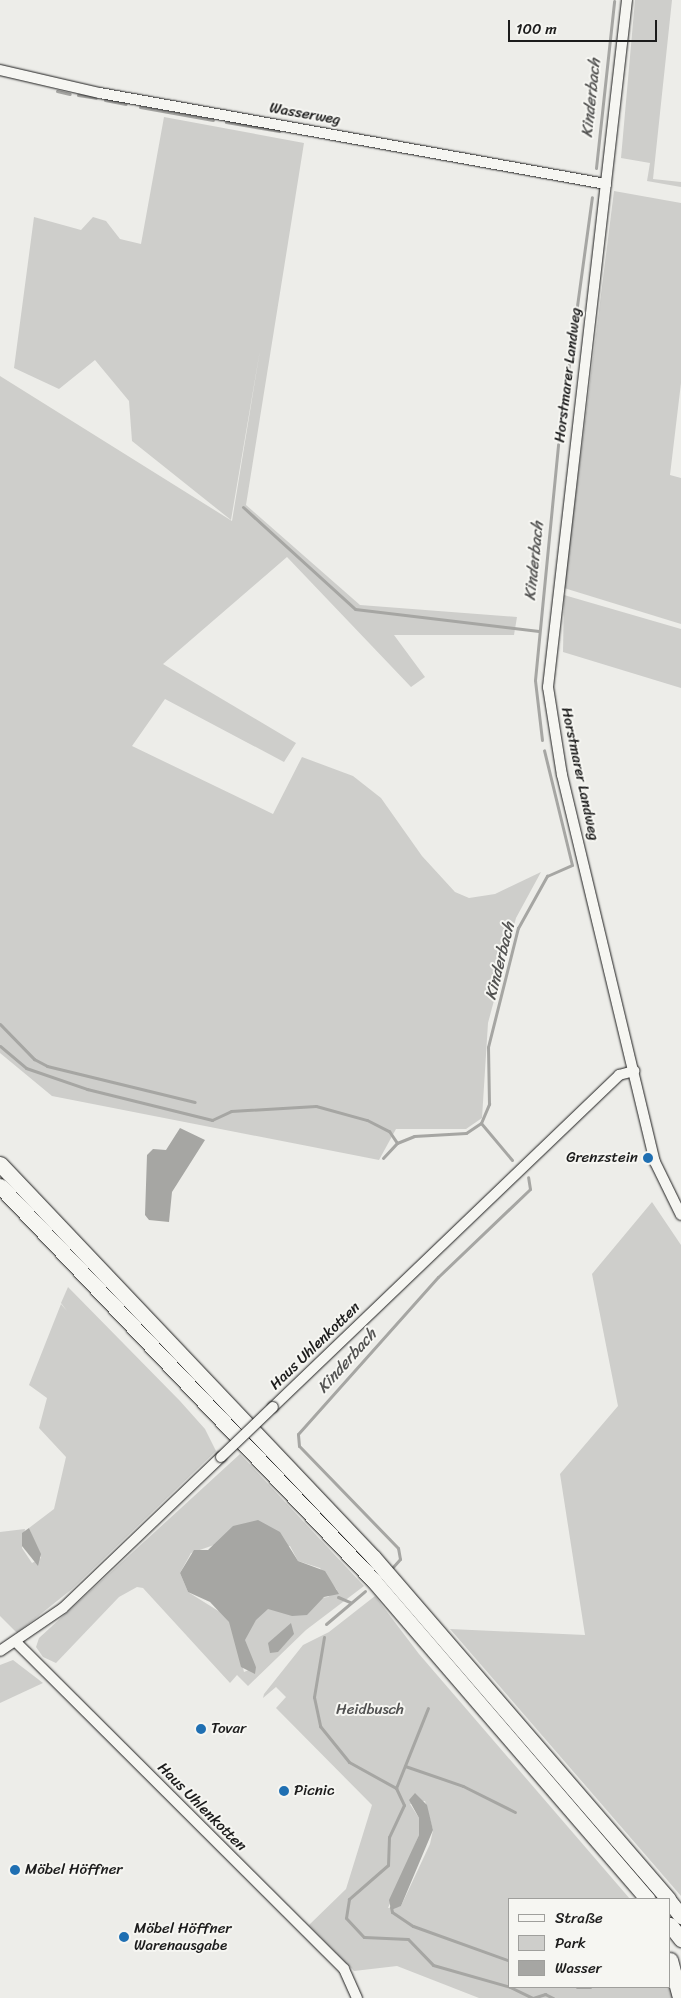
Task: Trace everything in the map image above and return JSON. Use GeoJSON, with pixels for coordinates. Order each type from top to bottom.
{"type":"FeatureCollection","features":[{"type":"Feature","properties":{"kind":"highway"},"geometry":{"type":"LineString","coordinates":[[0,1164],[373,1557],[667,1898]]}},
{"type":"Feature","properties":{"kind":"highway"},"geometry":{"type":"LineString","coordinates":[[0,1186],[291,1491],[576,1812],[647,1898]]}},
{"type":"Feature","properties":{"kind":"highway"},"geometry":{"type":"LineString","coordinates":[[576,1812],[636,1898]]}},
{"type":"Feature","properties":{"kind":"highway"},"geometry":{"type":"LineString","coordinates":[[671,1903],[681,1916]]}},
{"type":"Feature","properties":{"kind":"highway"},"geometry":{"type":"LineString","coordinates":[[671,1926],[681,1939]]}},
{"type":"Feature","properties":{"kind":"highway"},"geometry":{"type":"LineString","coordinates":[[671,1964],[680,1998]]}},
{"type":"Feature","properties":{"kind":"street","name":"Horstmarer Landweg"},"geometry":{"type":"LineString","coordinates":[[627,0],[551,629],[548,687],[562,775],[656,1162],[681,1215]]}},
{"type":"Feature","properties":{"kind":"street","name":"Wasserweg"},"geometry":{"type":"LineString","coordinates":[[0,70],[100,93],[606,184]]}},
{"type":"Feature","properties":{"kind":"street","name":"Haus Uhlenkotten"},"geometry":{"type":"LineString","coordinates":[[0,1651],[16,1642],[63,1608],[619,1076],[634,1071]]}},
{"type":"Feature","properties":{"kind":"street","name":"Haus Uhlenkotten"},"geometry":{"type":"LineString","coordinates":[[16,1642],[344,1969],[357,1998]]}},
{"type":"Feature","properties":{"kind":"green space"},"geometry":{"type":"Polygon","coordinates":[[[635,0],[672,0],[653,179],[681,182],[681,187],[647,181],[650,163],[621,158],[635,0]]]}},
{"type":"Feature","properties":{"kind":"green space"},"geometry":{"type":"Polygon","coordinates":[[[164,117],[304,143],[246,505],[360,605],[517,617],[514,635],[394,635],[425,677],[411,687],[287,557],[163,664],[296,743],[284,762],[165,699],[132,746],[273,814],[302,757],[353,776],[381,798],[422,856],[455,892],[469,898],[495,894],[541,872],[516,918],[488,1023],[482,1118],[466,1129],[396,1129],[379,1160],[52,1096],[0,1053],[0,376],[232,521],[260,350],[231,520],[132,441],[129,401],[95,360],[59,389],[14,368],[34,217],[81,230],[93,217],[106,221],[120,239],[141,244],[164,117]]]}},
{"type":"Feature","properties":{"kind":"green space"},"geometry":{"type":"Polygon","coordinates":[[[614,191],[681,203],[681,383],[670,475],[681,478],[681,624],[564,588],[614,191]]]}},
{"type":"Feature","properties":{"kind":"green space"},"geometry":{"type":"Polygon","coordinates":[[[564,595],[681,629],[681,688],[563,652],[564,595]]]}},
{"type":"Feature","properties":{"kind":"green space"},"geometry":{"type":"Polygon","coordinates":[[[652,1202],[681,1245],[681,1896],[450,1629],[585,1635],[560,1474],[618,1406],[592,1274],[652,1202]]]}},
{"type":"Feature","properties":{"kind":"green space"},"geometry":{"type":"Polygon","coordinates":[[[68,1287],[180,1401],[205,1429],[216,1451],[72,1589],[17,1633],[0,1616],[0,1532],[25,1529],[22,1548],[32,1563],[41,1558],[29,1528],[54,1509],[66,1457],[39,1428],[47,1398],[29,1385],[61,1304],[67,1311],[61,1303],[68,1287]]]}},
{"type":"Feature","properties":{"kind":"green space"},"geometry":{"type":"Polygon","coordinates":[[[240,1454],[364,1586],[306,1630],[248,1686],[237,1675],[230,1683],[143,1588],[137,1587],[119,1597],[56,1663],[43,1657],[36,1647],[39,1638],[240,1454]],[[214,1545],[191,1553],[180,1573],[188,1592],[220,1612],[328,1597],[337,1590],[320,1568],[298,1561],[290,1546],[214,1545]],[[239,1651],[244,1672],[256,1667],[248,1654],[239,1651]]]}},
{"type":"Feature","properties":{"kind":"green space","name":"Heidbusch"},"geometry":{"type":"Polygon","coordinates":[[[375,1596],[419,1654],[629,1898],[508,1898],[508,1988],[670,1988],[673,1998],[479,1998],[397,1966],[354,1971],[309,1925],[346,1889],[372,1805],[276,1708],[286,1697],[276,1687],[263,1698],[264,1694],[303,1645],[329,1632],[375,1596]],[[425,1801],[410,1804],[419,1818],[419,1835],[388,1908],[401,1906],[430,1844],[433,1830],[425,1801]]]}},
{"type":"Feature","properties":{"kind":"green space"},"geometry":{"type":"Polygon","coordinates":[[[13,1660],[43,1683],[0,1703],[0,1665],[13,1660]]]}},
{"type":"Feature","properties":{"kind":"water"},"geometry":{"type":"Polygon","coordinates":[[[180,1128],[205,1140],[172,1192],[169,1222],[149,1220],[145,1215],[147,1155],[153,1149],[166,1150],[180,1128]]]}},
{"type":"Feature","properties":{"kind":"water"},"geometry":{"type":"Polygon","coordinates":[[[258,1520],[280,1532],[298,1561],[325,1571],[339,1594],[324,1597],[307,1615],[292,1616],[268,1609],[256,1620],[245,1640],[256,1667],[255,1674],[241,1667],[229,1622],[210,1602],[188,1592],[180,1573],[194,1550],[208,1550],[233,1526],[258,1520]]]}},
{"type":"Feature","properties":{"kind":"water"},"geometry":{"type":"Polygon","coordinates":[[[29,1528],[41,1554],[38,1566],[22,1546],[22,1533],[29,1528]]]}},
{"type":"Feature","properties":{"kind":"water"},"geometry":{"type":"Polygon","coordinates":[[[291,1623],[294,1634],[278,1652],[270,1653],[268,1643],[291,1623]]]}},
{"type":"Feature","properties":{"kind":"water"},"geometry":{"type":"Polygon","coordinates":[[[415,1793],[427,1805],[433,1830],[401,1906],[391,1910],[389,1900],[419,1835],[419,1818],[409,1800],[415,1793]]]}},
{"type":"Feature","properties":{"kind":"waterway","name":"Kinderbach"},"geometry":{"type":"LineString","coordinates":[[596,168],[614,1]]}},
{"type":"Feature","properties":{"kind":"waterway"},"geometry":{"type":"LineString","coordinates":[[57,91],[70,94]]}},
{"type":"Feature","properties":{"kind":"waterway"},"geometry":{"type":"LineString","coordinates":[[78,95],[96,98]]}},
{"type":"Feature","properties":{"kind":"waterway"},"geometry":{"type":"LineString","coordinates":[[105,100],[126,104]]}},
{"type":"Feature","properties":{"kind":"waterway"},"geometry":{"type":"LineString","coordinates":[[140,107],[213,120]]}},
{"type":"Feature","properties":{"kind":"waterway"},"geometry":{"type":"LineString","coordinates":[[226,122],[279,131]]}},
{"type":"Feature","properties":{"kind":"waterway","name":"Kinderbach"},"geometry":{"type":"LineString","coordinates":[[560,430],[592,197]]}},
{"type":"Feature","properties":{"kind":"waterway","name":"Kinderbach"},"geometry":{"type":"LineString","coordinates":[[542,740],[535,680],[558,444]]}},
{"type":"Feature","properties":{"kind":"waterway"},"geometry":{"type":"LineString","coordinates":[[243,507],[355,609],[539,631]]}},
{"type":"Feature","properties":{"kind":"waterway","name":"Kinderbach"},"geometry":{"type":"LineString","coordinates":[[512,1160],[481,1123],[489,1104],[488,1047],[518,928],[547,876],[572,865],[544,750]]}},
{"type":"Feature","properties":{"kind":"waterway"},"geometry":{"type":"LineString","coordinates":[[0,1024],[34,1059],[47,1066],[195,1102]]}},
{"type":"Feature","properties":{"kind":"waterway"},"geometry":{"type":"LineString","coordinates":[[0,1046],[26,1068],[87,1089],[212,1120],[231,1111],[316,1106],[367,1120],[389,1131],[397,1143]]}},
{"type":"Feature","properties":{"kind":"waterway"},"geometry":{"type":"LineString","coordinates":[[383,1158],[397,1143],[414,1136],[466,1133],[481,1123]]}},
{"type":"Feature","properties":{"kind":"waterway","name":"Kinderbach"},"geometry":{"type":"LineString","coordinates":[[392,1568],[400,1559],[398,1548],[299,1446],[298,1434],[438,1277],[530,1189],[528,1177]]}},
{"type":"Feature","properties":{"kind":"waterway","name":"Kinderbach"},"geometry":{"type":"LineString","coordinates":[[326,1624],[365,1591]]}},
{"type":"Feature","properties":{"kind":"waterway"},"geometry":{"type":"LineString","coordinates":[[338,1597],[350,1602]]}},
{"type":"Feature","properties":{"kind":"waterway","name":"Kinderbach"},"geometry":{"type":"LineString","coordinates":[[324,1637],[314,1697],[320,1726],[349,1762],[396,1788],[404,1805],[389,1837],[388,1865],[349,1899],[346,1918],[364,1937],[408,1939],[433,1965],[508,1986]]}},
{"type":"Feature","properties":{"kind":"waterway"},"geometry":{"type":"LineString","coordinates":[[396,1788],[428,1708]]}},
{"type":"Feature","properties":{"kind":"waterway"},"geometry":{"type":"LineString","coordinates":[[405,1766],[463,1786],[515,1812]]}},
{"type":"Feature","properties":{"kind":"waterway"},"geometry":{"type":"LineString","coordinates":[[391,1907],[392,1912],[413,1926],[508,1960]]}},
{"type":"Feature","properties":{"kind":"waterway","name":"Kinderbach"},"geometry":{"type":"LineString","coordinates":[[512,1988],[533,1998],[545,1994],[553,1998]]}},
{"type":"Feature","properties":{"kind":"place","name":"Grenzstein"},"geometry":{"type":"Point","coordinates":[648,1158]}},
{"type":"Feature","properties":{"kind":"place","name":"Tovar"},"geometry":{"type":"Point","coordinates":[201,1729]}},
{"type":"Feature","properties":{"kind":"place","name":"Picnic"},"geometry":{"type":"Point","coordinates":[284,1791]}},
{"type":"Feature","properties":{"kind":"place","name":"Möbel Höffner"},"geometry":{"type":"Point","coordinates":[15,1870]}},
{"type":"Feature","properties":{"kind":"place","name":"Möbel Höffner Warenausgabe"},"geometry":{"type":"Point","coordinates":[124,1937]}}]}
